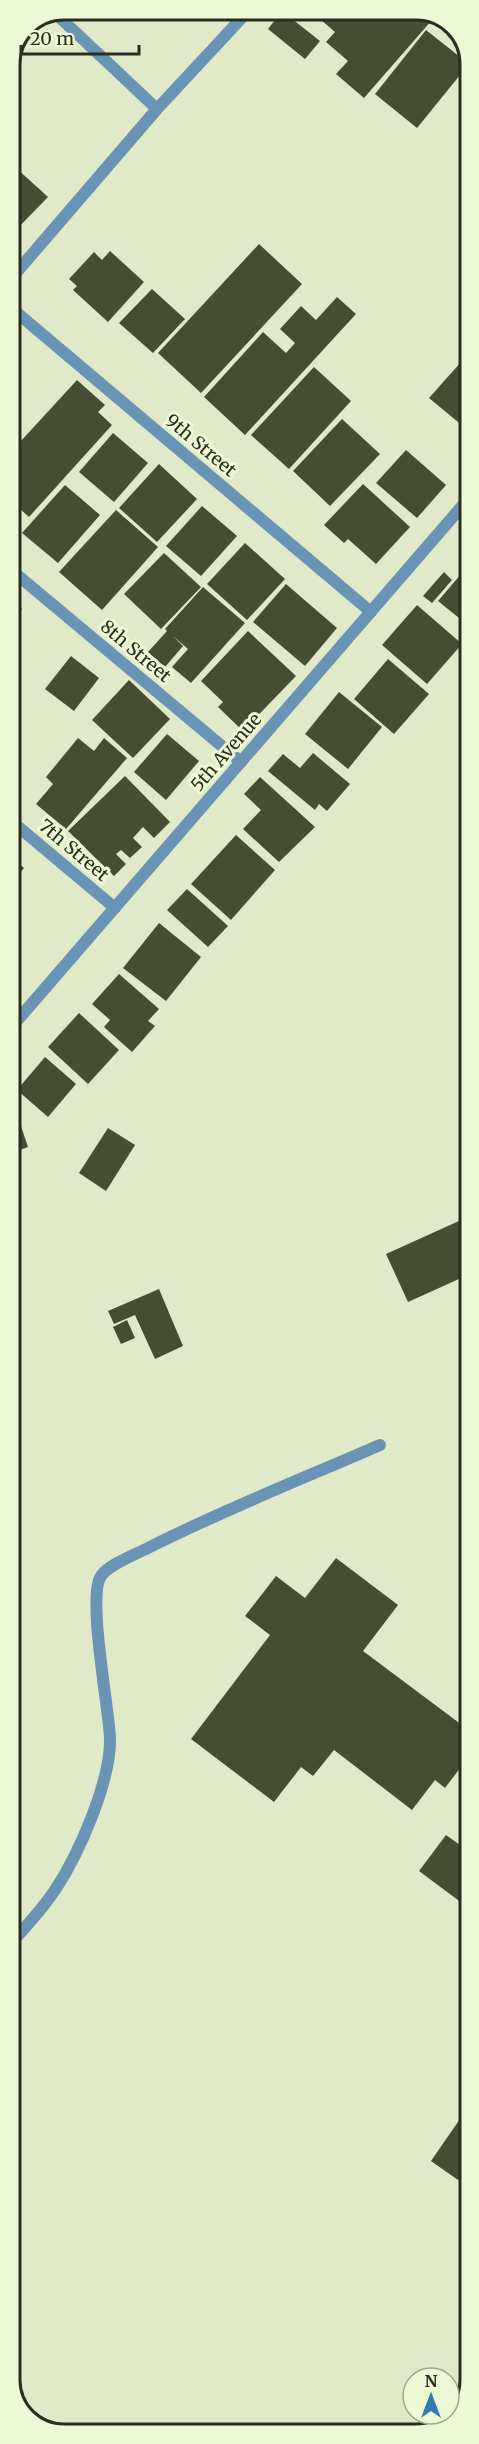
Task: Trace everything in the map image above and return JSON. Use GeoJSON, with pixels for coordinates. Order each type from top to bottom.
{"type":"FeatureCollection","features":[{"type":"Feature","properties":{"kind":"street"},"geometry":{"type":"LineString","coordinates":[[62,19],[157,109]]}},
{"type":"Feature","properties":{"kind":"street"},"geometry":{"type":"LineString","coordinates":[[20,268],[157,109],[240,19]]}},
{"type":"Feature","properties":{"kind":"street","name":"9th Street"},"geometry":{"type":"LineString","coordinates":[[20,315],[371,612]]}},
{"type":"Feature","properties":{"kind":"street","name":"5th Avenue"},"geometry":{"type":"LineString","coordinates":[[20,1017],[459,510]]}},
{"type":"Feature","properties":{"kind":"street","name":"8th Street"},"geometry":{"type":"LineString","coordinates":[[20,577],[241,762]]}},
{"type":"Feature","properties":{"kind":"street","name":"7th Street"},"geometry":{"type":"LineString","coordinates":[[20,828],[115,908]]}},
{"type":"Feature","properties":{"kind":"street"},"geometry":{"type":"LineString","coordinates":[[20,1933],[56,1889],[86,1831],[103,1788],[110,1739],[98,1629],[98,1585],[101,1576],[123,1560],[192,1526],[380,1445]]}},
{"type":"Feature","properties":{"kind":"building"},"geometry":{"type":"Polygon","coordinates":[[[275,20],[293,20],[320,41],[305,59],[268,29],[275,20]]]}},
{"type":"Feature","properties":{"kind":"building"},"geometry":{"type":"Polygon","coordinates":[[[321,20],[418,20],[430,22],[364,98],[336,74],[348,61],[326,42],[335,32],[321,20]]]}},
{"type":"Feature","properties":{"kind":"building"},"geometry":{"type":"Polygon","coordinates":[[[426,30],[459,56],[459,76],[417,128],[375,94],[426,30]]]}},
{"type":"Feature","properties":{"kind":"building"},"geometry":{"type":"Polygon","coordinates":[[[20,171],[48,197],[20,226],[20,171]]]}},
{"type":"Feature","properties":{"kind":"building"},"geometry":{"type":"Polygon","coordinates":[[[259,244],[302,284],[201,393],[158,353],[259,244]]]}},
{"type":"Feature","properties":{"kind":"building"},"geometry":{"type":"Polygon","coordinates":[[[110,251],[144,282],[108,322],[73,290],[77,286],[69,279],[94,252],[102,260],[110,251]]]}},
{"type":"Feature","properties":{"kind":"building"},"geometry":{"type":"Polygon","coordinates":[[[152,289],[185,319],[153,353],[119,323],[152,289]]]}},
{"type":"Feature","properties":{"kind":"building"},"geometry":{"type":"Polygon","coordinates":[[[337,297],[356,314],[245,435],[204,397],[263,332],[286,353],[295,343],[280,329],[301,306],[316,320],[337,297]]]}},
{"type":"Feature","properties":{"kind":"building"},"geometry":{"type":"Polygon","coordinates":[[[459,364],[459,423],[429,398],[459,364]]]}},
{"type":"Feature","properties":{"kind":"building"},"geometry":{"type":"Polygon","coordinates":[[[314,367],[351,401],[289,469],[251,435],[314,367]]]}},
{"type":"Feature","properties":{"kind":"building"},"geometry":{"type":"Polygon","coordinates":[[[77,380],[105,405],[98,412],[112,425],[29,517],[20,509],[20,442],[77,380]]]}},
{"type":"Feature","properties":{"kind":"building"},"geometry":{"type":"Polygon","coordinates":[[[342,419],[380,454],[330,506],[293,471],[342,419]]]}},
{"type":"Feature","properties":{"kind":"building"},"geometry":{"type":"Polygon","coordinates":[[[113,433],[148,463],[114,502],[79,472],[113,433]]]}},
{"type":"Feature","properties":{"kind":"building"},"geometry":{"type":"Polygon","coordinates":[[[406,450],[446,485],[417,518],[376,483],[406,450]]]}},
{"type":"Feature","properties":{"kind":"building"},"geometry":{"type":"Polygon","coordinates":[[[159,464],[197,499],[157,542],[119,508],[159,464]]]}},
{"type":"Feature","properties":{"kind":"building"},"geometry":{"type":"Polygon","coordinates":[[[363,484],[410,527],[376,564],[348,539],[344,543],[324,525],[363,484]]]}},
{"type":"Feature","properties":{"kind":"building"},"geometry":{"type":"Polygon","coordinates":[[[65,485],[100,515],[58,563],[22,533],[65,485]]]}},
{"type":"Feature","properties":{"kind":"building"},"geometry":{"type":"Polygon","coordinates":[[[202,506],[237,536],[201,576],[166,546],[202,506]]]}},
{"type":"Feature","properties":{"kind":"building"},"geometry":{"type":"Polygon","coordinates":[[[116,510],[158,547],[102,610],[59,572],[116,510]]]}},
{"type":"Feature","properties":{"kind":"building"},"geometry":{"type":"Polygon","coordinates":[[[245,543],[285,579],[247,620],[207,584],[245,543]]]}},
{"type":"Feature","properties":{"kind":"building"},"geometry":{"type":"Polygon","coordinates":[[[164,553],[201,587],[161,629],[124,594],[164,553]]]}},
{"type":"Feature","properties":{"kind":"building"},"geometry":{"type":"Polygon","coordinates":[[[444,572],[452,580],[432,603],[423,596],[444,572]]]}},
{"type":"Feature","properties":{"kind":"building"},"geometry":{"type":"Polygon","coordinates":[[[459,576],[459,618],[438,601],[459,576]]]}},
{"type":"Feature","properties":{"kind":"building"},"geometry":{"type":"Polygon","coordinates":[[[286,584],[337,628],[305,666],[253,622],[286,584]]]}},
{"type":"Feature","properties":{"kind":"building"},"geometry":{"type":"Polygon","coordinates":[[[203,587],[245,623],[191,683],[172,667],[188,649],[173,636],[183,646],[165,667],[148,652],[167,631],[165,629],[203,587]]]}},
{"type":"Feature","properties":{"kind":"building"},"geometry":{"type":"Polygon","coordinates":[[[417,605],[459,642],[459,647],[427,684],[382,645],[417,605]]]}},
{"type":"Feature","properties":{"kind":"building"},"geometry":{"type":"Polygon","coordinates":[[[248,631],[296,676],[243,731],[218,707],[223,702],[201,681],[248,631]]]}},
{"type":"Feature","properties":{"kind":"building"},"geometry":{"type":"Polygon","coordinates":[[[71,656],[99,678],[74,711],[45,689],[71,656]]]}},
{"type":"Feature","properties":{"kind":"building"},"geometry":{"type":"Polygon","coordinates":[[[388,659],[429,694],[394,734],[354,699],[388,659]]]}},
{"type":"Feature","properties":{"kind":"building"},"geometry":{"type":"Polygon","coordinates":[[[129,680],[170,719],[133,758],[92,720],[129,680]]]}},
{"type":"Feature","properties":{"kind":"building"},"geometry":{"type":"Polygon","coordinates":[[[339,692],[382,727],[348,769],[305,734],[339,692]]]}},
{"type":"Feature","properties":{"kind":"building"},"geometry":{"type":"Polygon","coordinates":[[[167,734],[199,761],[166,800],[134,772],[167,734]]]}},
{"type":"Feature","properties":{"kind":"building"},"geometry":{"type":"Polygon","coordinates":[[[78,738],[94,751],[104,738],[127,758],[66,829],[36,804],[53,784],[46,777],[78,738]]]}},
{"type":"Feature","properties":{"kind":"building"},"geometry":{"type":"Polygon","coordinates":[[[313,753],[350,784],[327,811],[319,804],[315,810],[268,771],[283,754],[300,768],[313,753]]]}},
{"type":"Feature","properties":{"kind":"building"},"geometry":{"type":"Polygon","coordinates":[[[125,776],[170,822],[154,838],[143,827],[133,838],[142,847],[130,858],[121,850],[116,854],[126,864],[114,876],[68,831],[125,776]]]}},
{"type":"Feature","properties":{"kind":"building"},"geometry":{"type":"Polygon","coordinates":[[[260,777],[315,827],[279,862],[243,829],[261,810],[244,794],[260,777]]]}},
{"type":"Feature","properties":{"kind":"building"},"geometry":{"type":"Polygon","coordinates":[[[236,835],[275,870],[231,920],[191,884],[236,835]]]}},
{"type":"Feature","properties":{"kind":"building"},"geometry":{"type":"Polygon","coordinates":[[[187,889],[228,926],[208,947],[167,910],[187,889]]]}},
{"type":"Feature","properties":{"kind":"building"},"geometry":{"type":"Polygon","coordinates":[[[159,923],[201,957],[166,1001],[123,968],[159,923]]]}},
{"type":"Feature","properties":{"kind":"building"},"geometry":{"type":"Polygon","coordinates":[[[119,974],[159,1009],[148,1021],[155,1026],[132,1052],[104,1027],[110,1020],[92,1004],[119,974]]]}},
{"type":"Feature","properties":{"kind":"building"},"geometry":{"type":"Polygon","coordinates":[[[79,1013],[119,1050],[88,1084],[48,1047],[79,1013]]]}},
{"type":"Feature","properties":{"kind":"building"},"geometry":{"type":"Polygon","coordinates":[[[45,1057],[76,1084],[48,1117],[20,1093],[20,1086],[45,1057]]]}},
{"type":"Feature","properties":{"kind":"building"},"geometry":{"type":"Polygon","coordinates":[[[20,1123],[28,1147],[20,1150],[20,1123]]]}},
{"type":"Feature","properties":{"kind":"building"},"geometry":{"type":"Polygon","coordinates":[[[108,1128],[135,1145],[106,1191],[79,1173],[108,1128]]]}},
{"type":"Feature","properties":{"kind":"building"},"geometry":{"type":"Polygon","coordinates":[[[460,1221],[460,1279],[408,1302],[386,1254],[460,1221]]]}},
{"type":"Feature","properties":{"kind":"building"},"geometry":{"type":"Polygon","coordinates":[[[159,1289],[183,1346],[155,1359],[135,1315],[114,1324],[108,1311],[159,1289]]]}},
{"type":"Feature","properties":{"kind":"building"},"geometry":{"type":"Polygon","coordinates":[[[127,1320],[135,1338],[121,1344],[113,1327],[127,1320]]]}},
{"type":"Feature","properties":{"kind":"building"},"geometry":{"type":"Polygon","coordinates":[[[336,1558],[398,1605],[363,1651],[460,1723],[460,1769],[445,1788],[435,1780],[412,1810],[334,1750],[313,1776],[301,1767],[274,1802],[191,1739],[270,1635],[245,1616],[276,1576],[305,1598],[336,1558]]]}},
{"type":"Feature","properties":{"kind":"building"},"geometry":{"type":"Polygon","coordinates":[[[446,1835],[460,1845],[460,1901],[419,1871],[446,1835]]]}},
{"type":"Feature","properties":{"kind":"building"},"geometry":{"type":"Polygon","coordinates":[[[460,2119],[460,2177],[458,2180],[431,2161],[460,2119]]]}}]}
